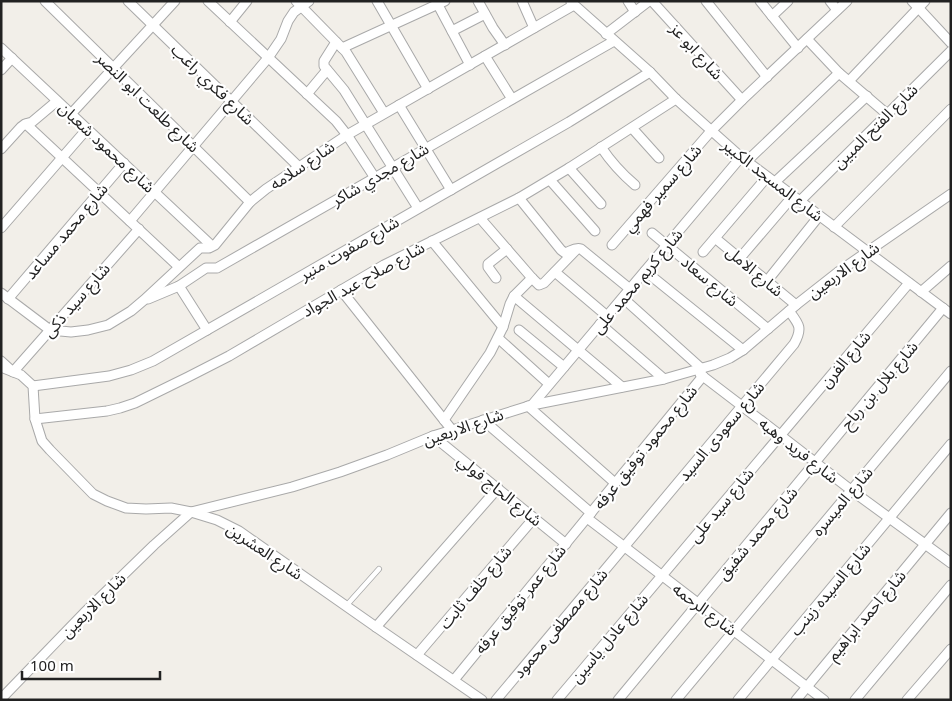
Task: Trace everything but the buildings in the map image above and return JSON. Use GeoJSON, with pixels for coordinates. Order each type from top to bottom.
{"type":"FeatureCollection","features":[{"type":"Feature","properties":{"kind":"street","name":"شارع طلعت ابو النصر"},"geometry":{"type":"LineString","coordinates":[[45,1],[250,202]]}},
{"type":"Feature","properties":{"kind":"street","name":"شارع فكري راغب"},"geometry":{"type":"LineString","coordinates":[[128,1],[299,167]]}},
{"type":"Feature","properties":{"kind":"street"},"geometry":{"type":"LineString","coordinates":[[71,114],[175,1]]}},
{"type":"Feature","properties":{"kind":"street"},"geometry":{"type":"LineString","coordinates":[[208,1],[332,117],[347,134],[375,178]]}},
{"type":"Feature","properties":{"kind":"street"},"geometry":{"type":"LineString","coordinates":[[230,22],[247,1]]}},
{"type":"Feature","properties":{"kind":"street"},"geometry":{"type":"LineString","coordinates":[[377,1],[428,89]]}},
{"type":"Feature","properties":{"kind":"street"},"geometry":{"type":"LineString","coordinates":[[478,1],[505,45]]}},
{"type":"Feature","properties":{"kind":"street"},"geometry":{"type":"LineString","coordinates":[[522,1],[534,28]]}},
{"type":"Feature","properties":{"kind":"street"},"geometry":{"type":"LineString","coordinates":[[628,1],[635,12]]}},
{"type":"Feature","properties":{"kind":"street"},"geometry":{"type":"LineString","coordinates":[[606,34],[651,1]]}},
{"type":"Feature","properties":{"kind":"street","name":"شارع ابو عز"},"geometry":{"type":"LineString","coordinates":[[651,1],[742,100]]}},
{"type":"Feature","properties":{"kind":"street"},"geometry":{"type":"LineString","coordinates":[[706,1],[767,77]]}},
{"type":"Feature","properties":{"kind":"street"},"geometry":{"type":"LineString","coordinates":[[760,1],[798,48]]}},
{"type":"Feature","properties":{"kind":"street"},"geometry":{"type":"LineString","coordinates":[[772,16],[788,1]]}},
{"type":"Feature","properties":{"kind":"street"},"geometry":{"type":"LineString","coordinates":[[830,1],[837,10]]}},
{"type":"Feature","properties":{"kind":"street","name":"شارع سمير فهمي"},"geometry":{"type":"LineString","coordinates":[[612,245],[711,131],[847,1]]}},
{"type":"Feature","properties":{"kind":"street"},"geometry":{"type":"LineString","coordinates":[[130,221],[268,58],[291,16],[302,3],[349,57],[384,114]]}},
{"type":"Feature","properties":{"kind":"street"},"geometry":{"type":"LineString","coordinates":[[418,208],[366,124],[340,85],[324,66],[324,61],[339,45],[391,26],[441,3],[452,31],[470,65]]}},
{"type":"Feature","properties":{"kind":"street","name":"شارع سلامه"},"geometry":{"type":"LineString","coordinates":[[50,330],[71,332],[88,330],[108,325],[131,311],[200,248],[209,248],[217,242],[250,202],[266,189],[347,134],[505,45],[572,3]]}},
{"type":"Feature","properties":{"kind":"street","name":"شارع المسجد الكبير"},"geometry":{"type":"LineString","coordinates":[[572,3],[650,72],[676,99],[744,160],[947,311]]}},
{"type":"Feature","properties":{"kind":"street"},"geometry":{"type":"LineString","coordinates":[[848,81],[918,4],[951,43]]}},
{"type":"Feature","properties":{"kind":"street"},"geometry":{"type":"LineString","coordinates":[[452,31],[485,14]]}},
{"type":"Feature","properties":{"kind":"street"},"geometry":{"type":"LineString","coordinates":[[807,39],[839,73],[887,114]]}},
{"type":"Feature","properties":{"kind":"street","name":"شارع مجدي شاكر"},"geometry":{"type":"LineString","coordinates":[[144,300],[179,286],[206,268],[217,268],[614,41]]}},
{"type":"Feature","properties":{"kind":"street","name":"شارع محمود شعبان"},"geometry":{"type":"LineString","coordinates":[[1,48],[212,246]]}},
{"type":"Feature","properties":{"kind":"street","name":"شارع الفتح المبين"},"geometry":{"type":"LineString","coordinates":[[740,258],[796,199],[951,51]]}},
{"type":"Feature","properties":{"kind":"street"},"geometry":{"type":"LineString","coordinates":[[485,56],[512,99]]}},
{"type":"Feature","properties":{"kind":"street"},"geometry":{"type":"LineString","coordinates":[[1,70],[12,58]]}},
{"type":"Feature","properties":{"kind":"street"},"geometry":{"type":"LineString","coordinates":[[307,94],[327,70]]}},
{"type":"Feature","properties":{"kind":"street","name":"شارع صفوت منير"},"geometry":{"type":"LineString","coordinates":[[33,386],[109,376],[153,361],[569,122],[650,72]]}},
{"type":"Feature","properties":{"kind":"street","name":"شارع كريم محمد على"},"geometry":{"type":"LineString","coordinates":[[530,405],[645,271],[744,160],[839,73]]}},
{"type":"Feature","properties":{"kind":"street"},"geometry":{"type":"LineString","coordinates":[[703,252],[771,180],[866,96]]}},
{"type":"Feature","properties":{"kind":"street","name":"شارع صلاح عبد الجواد"},"geometry":{"type":"LineString","coordinates":[[35,419],[106,411],[135,403],[229,356],[384,265],[519,198],[676,99]]}},
{"type":"Feature","properties":{"kind":"street"},"geometry":{"type":"LineString","coordinates":[[1,149],[21,127],[32,122],[57,101]]}},
{"type":"Feature","properties":{"kind":"street"},"geometry":{"type":"LineString","coordinates":[[399,105],[451,190]]}},
{"type":"Feature","properties":{"kind":"street"},"geometry":{"type":"LineString","coordinates":[[834,227],[951,110]]}},
{"type":"Feature","properties":{"kind":"street"},"geometry":{"type":"LineString","coordinates":[[26,124],[179,267]]}},
{"type":"Feature","properties":{"kind":"street"},"geometry":{"type":"LineString","coordinates":[[632,128],[659,158]]}},
{"type":"Feature","properties":{"kind":"street"},"geometry":{"type":"LineString","coordinates":[[1,228],[87,129]]}},
{"type":"Feature","properties":{"kind":"street"},"geometry":{"type":"LineString","coordinates":[[602,147],[616,168],[634,186]]}},
{"type":"Feature","properties":{"kind":"street","name":"شارع محمد مساعد"},"geometry":{"type":"LineString","coordinates":[[5,296],[124,163]]}},
{"type":"Feature","properties":{"kind":"street"},"geometry":{"type":"LineString","coordinates":[[569,168],[601,204]]}},
{"type":"Feature","properties":{"kind":"street"},"geometry":{"type":"LineString","coordinates":[[550,180],[595,231]]}},
{"type":"Feature","properties":{"kind":"street","name":"شارع الاربعين"},"geometry":{"type":"LineString","coordinates":[[1,700],[84,613],[140,558],[191,512],[292,487],[340,472],[433,436],[530,405],[700,372],[743,350],[788,311],[838,272],[951,194]]}},
{"type":"Feature","properties":{"kind":"street"},"geometry":{"type":"LineString","coordinates":[[519,198],[561,250],[565,253],[578,248],[582,249],[630,289]]}},
{"type":"Feature","properties":{"kind":"street"},"geometry":{"type":"LineString","coordinates":[[767,281],[819,216]]}},
{"type":"Feature","properties":{"kind":"street"},"geometry":{"type":"LineString","coordinates":[[480,218],[539,285],[555,272],[578,248]]}},
{"type":"Feature","properties":{"kind":"street","name":"شارع سيد ذكى"},"geometry":{"type":"LineString","coordinates":[[13,372],[139,229]]}},
{"type":"Feature","properties":{"kind":"street","name":"شارع سعاد"},"geometry":{"type":"LineString","coordinates":[[652,233],[768,329]]}},
{"type":"Feature","properties":{"kind":"street","name":"شارع الامل"},"geometry":{"type":"LineString","coordinates":[[715,238],[796,305]]}},
{"type":"Feature","properties":{"kind":"street"},"geometry":{"type":"LineString","coordinates":[[432,241],[503,326]]}},
{"type":"Feature","properties":{"kind":"street"},"geometry":{"type":"LineString","coordinates":[[496,278],[488,264],[507,249]]}},
{"type":"Feature","properties":{"kind":"street"},"geometry":{"type":"LineString","coordinates":[[921,292],[951,266]]}},
{"type":"Feature","properties":{"kind":"street"},"geometry":{"type":"LineString","coordinates":[[645,271],[743,350]]}},
{"type":"Feature","properties":{"kind":"street"},"geometry":{"type":"LineString","coordinates":[[555,272],[607,316]]}},
{"type":"Feature","properties":{"kind":"street"},"geometry":{"type":"LineString","coordinates":[[444,420],[498,338],[514,296],[532,278]]}},
{"type":"Feature","properties":{"kind":"street","name":"شارع الفرن"},"geometry":{"type":"LineString","coordinates":[[780,435],[909,283]]}},
{"type":"Feature","properties":{"kind":"street"},"geometry":{"type":"LineString","coordinates":[[179,286],[207,330]]}},
{"type":"Feature","properties":{"kind":"street"},"geometry":{"type":"LineString","coordinates":[[341,290],[452,430]]}},
{"type":"Feature","properties":{"kind":"street"},"geometry":{"type":"LineString","coordinates":[[5,296],[50,330]]}},
{"type":"Feature","properties":{"kind":"street"},"geometry":{"type":"LineString","coordinates":[[514,296],[622,387]]}},
{"type":"Feature","properties":{"kind":"street","name":"شارع فريد وهبه"},"geometry":{"type":"LineString","coordinates":[[623,298],[700,372],[742,406],[888,519],[951,563]]}},
{"type":"Feature","properties":{"kind":"street","name":"شارع سعودى السيد"},"geometry":{"type":"LineString","coordinates":[[624,547],[794,344],[800,330],[788,311]]}},
{"type":"Feature","properties":{"kind":"street","name":"شارع بلال بن رباح"},"geometry":{"type":"LineString","coordinates":[[815,462],[947,311]]}},
{"type":"Feature","properties":{"kind":"street"},"geometry":{"type":"LineString","coordinates":[[600,324],[664,379]]}},
{"type":"Feature","properties":{"kind":"street"},"geometry":{"type":"LineString","coordinates":[[519,330],[564,367]]}},
{"type":"Feature","properties":{"kind":"street"},"geometry":{"type":"LineString","coordinates":[[498,338],[549,384]]}},
{"type":"Feature","properties":{"kind":"street"},"geometry":{"type":"LineString","coordinates":[[1,361],[13,372]]}},
{"type":"Feature","properties":{"kind":"street"},"geometry":{"type":"LineString","coordinates":[[1,367],[21,375],[33,386]]}},
{"type":"Feature","properties":{"kind":"street","name":"شارع الميسره"},"geometry":{"type":"LineString","coordinates":[[676,700],[951,371]]}},
{"type":"Feature","properties":{"kind":"street","name":"شارع محمود توفيق عرفه"},"geometry":{"type":"LineString","coordinates":[[589,516],[700,372]]}},
{"type":"Feature","properties":{"kind":"street","name":"شارع العشرين"},"geometry":{"type":"LineString","coordinates":[[33,386],[35,419],[42,441],[93,494],[107,502],[126,508],[171,508],[191,512],[217,520],[239,530],[416,656],[482,700]]}},
{"type":"Feature","properties":{"kind":"street"},"geometry":{"type":"LineString","coordinates":[[530,405],[615,483]]}},
{"type":"Feature","properties":{"kind":"street","name":"شارع الرحمه"},"geometry":{"type":"LineString","coordinates":[[483,420],[624,547],[824,700]]}},
{"type":"Feature","properties":{"kind":"street","name":"شارع سيد على"},"geometry":{"type":"LineString","coordinates":[[662,576],[780,435]]}},
{"type":"Feature","properties":{"kind":"street","name":"شارع الحاج فولي"},"geometry":{"type":"LineString","coordinates":[[433,436],[566,544]]}},
{"type":"Feature","properties":{"kind":"street","name":"شارع السيده زينب"},"geometry":{"type":"LineString","coordinates":[[738,700],[951,444]]}},
{"type":"Feature","properties":{"kind":"street","name":"شارع محمد شفيق"},"geometry":{"type":"LineString","coordinates":[[618,700],[815,462]]}},
{"type":"Feature","properties":{"kind":"street"},"geometry":{"type":"LineString","coordinates":[[376,627],[498,488]]}},
{"type":"Feature","properties":{"kind":"street","name":"شارع احمد ابراهيم"},"geometry":{"type":"LineString","coordinates":[[796,700],[951,513]]}},
{"type":"Feature","properties":{"kind":"street","name":"شارع عمر توفيق عرفه"},"geometry":{"type":"LineString","coordinates":[[454,680],[589,516]]}},
{"type":"Feature","properties":{"kind":"street","name":"شارع خلف ثابت"},"geometry":{"type":"LineString","coordinates":[[416,656],[534,518]]}},
{"type":"Feature","properties":{"kind":"street","name":"شارع مصطفى محمود"},"geometry":{"type":"LineString","coordinates":[[496,700],[624,547]]}},
{"type":"Feature","properties":{"kind":"street","name":"شارع عادل ياسين"},"geometry":{"type":"LineString","coordinates":[[557,700],[662,576]]}},
{"type":"Feature","properties":{"kind":"street"},"geometry":{"type":"LineString","coordinates":[[855,700],[951,585]]}},
{"type":"Feature","properties":{"kind":"street"},"geometry":{"type":"LineString","coordinates":[[907,700],[951,649]]}},
{"type":"Feature","properties":{"kind":"lane"},"geometry":{"type":"LineString","coordinates":[[346,606],[379,569]]}}]}
